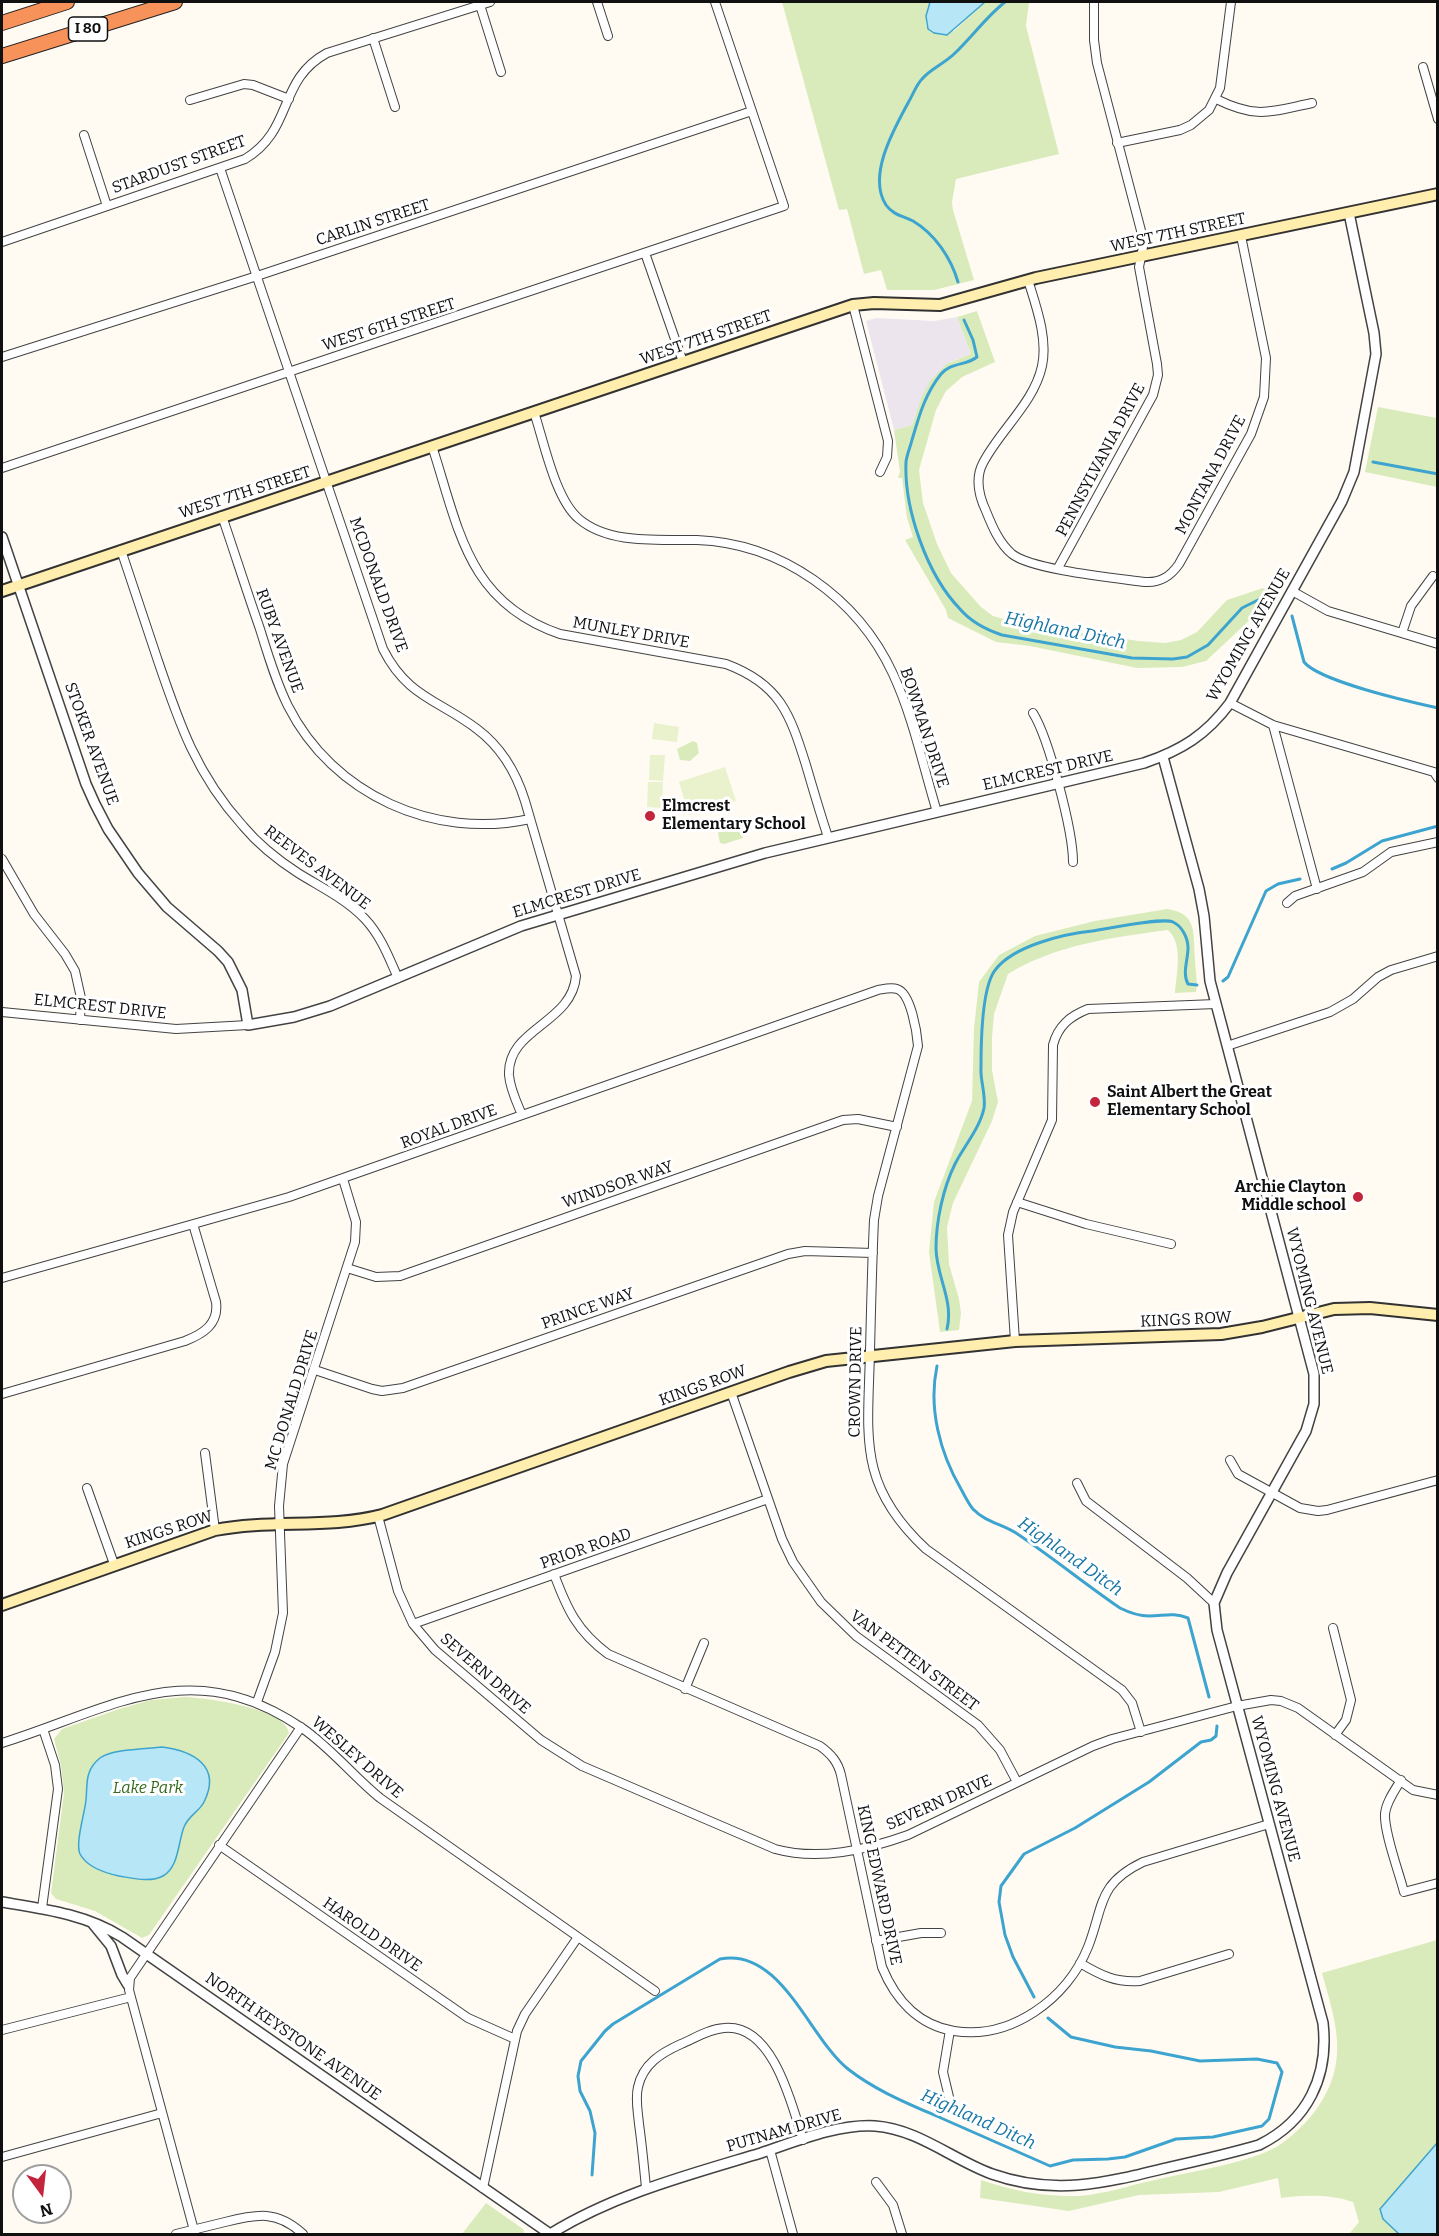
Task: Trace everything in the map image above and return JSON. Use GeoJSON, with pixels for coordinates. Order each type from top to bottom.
{"type":"FeatureCollection","features":[{"type":"Feature","properties":{"kind":"highway","name":"I 80"},"geometry":{"type":"LineString","coordinates":[[2,23],[67,2]]}},
{"type":"Feature","properties":{"kind":"highway","name":"I 80"},"geometry":{"type":"LineString","coordinates":[[2,56],[175,2]]}},
{"type":"Feature","properties":{"kind":"main road","name":"WEST 7TH STREET"},"geometry":{"type":"LineString","coordinates":[[2,591],[853,305],[874,303],[940,305],[1028,280],[1437,194]]}},
{"type":"Feature","properties":{"kind":"main road","name":"KINGS ROW"},"geometry":{"type":"LineString","coordinates":[[2,1603],[215,1530],[353,1521],[378,1516],[812,1364],[1015,1341],[1221,1334],[1262,1327],[1318,1312],[1357,1308],[1437,1315]]}},
{"type":"Feature","properties":{"kind":"street","name":"STARDUST STREET"},"geometry":{"type":"LineString","coordinates":[[2,239],[245,159],[265,146],[278,125],[299,76],[317,58],[490,2]]}},
{"type":"Feature","properties":{"kind":"street"},"geometry":{"type":"LineString","coordinates":[[597,2],[608,36]]}},
{"type":"Feature","properties":{"kind":"street"},"geometry":{"type":"LineString","coordinates":[[715,2],[752,111]]}},
{"type":"Feature","properties":{"kind":"street","name":"PENNSYLVANIA DRIVE"},"geometry":{"type":"LineString","coordinates":[[1058,568],[1153,395],[1156,385],[1157,364],[1139,273],[1144,242],[1097,63],[1094,40],[1094,2]]}},
{"type":"Feature","properties":{"kind":"street"},"geometry":{"type":"LineString","coordinates":[[1117,143],[1180,130],[1191,125],[1209,110],[1216,99],[1221,80],[1233,2]]}},
{"type":"Feature","properties":{"kind":"street"},"geometry":{"type":"LineString","coordinates":[[480,5],[501,72]]}},
{"type":"Feature","properties":{"kind":"street"},"geometry":{"type":"LineString","coordinates":[[373,38],[395,107]]}},
{"type":"Feature","properties":{"kind":"street"},"geometry":{"type":"LineString","coordinates":[[1423,67],[1437,119]]}},
{"type":"Feature","properties":{"kind":"street"},"geometry":{"type":"LineString","coordinates":[[190,100],[244,84],[253,85],[288,99]]}},
{"type":"Feature","properties":{"kind":"street"},"geometry":{"type":"LineString","coordinates":[[1216,99],[1241,110],[1253,112],[1266,112],[1312,103]]}},
{"type":"Feature","properties":{"kind":"street","name":"WEST 6TH STREET"},"geometry":{"type":"LineString","coordinates":[[2,468],[784,207],[752,111]]}},
{"type":"Feature","properties":{"kind":"street","name":"CARLIN STREET"},"geometry":{"type":"LineString","coordinates":[[2,357],[257,276],[752,111]]}},
{"type":"Feature","properties":{"kind":"street"},"geometry":{"type":"LineString","coordinates":[[84,135],[107,206]]}},
{"type":"Feature","properties":{"kind":"street","name":"MCDONALD DRIVE"},"geometry":{"type":"LineString","coordinates":[[220,168],[379,638],[389,661],[409,685],[476,728],[507,760],[520,784],[560,914],[575,969],[576,983],[570,999],[563,1008],[526,1037],[513,1055],[509,1076],[522,1115]]}},
{"type":"Feature","properties":{"kind":"street","name":"WYOMING AVENUE"},"geometry":{"type":"LineString","coordinates":[[1301,2112],[1321,2071],[1323,2023],[1217,1630],[1214,1604],[1227,1573],[1306,1431],[1314,1404],[1314,1374],[1207,968],[1200,895],[1163,757],[1195,739],[1215,722],[1230,703],[1349,486],[1375,365],[1374,333],[1349,213]]}},
{"type":"Feature","properties":{"kind":"street","name":"MONTANA DRIVE"},"geometry":{"type":"LineString","coordinates":[[1028,280],[1042,337],[1042,364],[1029,395],[983,462],[978,484],[985,509],[996,534],[1007,549],[1031,563],[1145,582],[1160,581],[1179,564],[1251,434],[1264,398],[1266,358],[1241,236]]}},
{"type":"Feature","properties":{"kind":"street"},"geometry":{"type":"LineString","coordinates":[[645,253],[683,362]]}},
{"type":"Feature","properties":{"kind":"street"},"geometry":{"type":"LineString","coordinates":[[853,305],[888,441],[887,457],[880,472]]}},
{"type":"Feature","properties":{"kind":"street","name":"BOWMAN DRIVE"},"geometry":{"type":"LineString","coordinates":[[534,412],[566,504],[573,514],[589,527],[621,537],[709,540],[742,546],[775,557],[792,566],[838,599],[870,635],[894,675],[937,812]]}},
{"type":"Feature","properties":{"kind":"street","name":"MUNLEY DRIVE"},"geometry":{"type":"LineString","coordinates":[[432,446],[470,561],[493,593],[513,611],[535,624],[560,634],[726,664],[748,673],[775,695],[787,712],[795,731],[828,837]]}},
{"type":"Feature","properties":{"kind":"street","name":"RUBY AVENUE"},"geometry":{"type":"LineString","coordinates":[[222,516],[281,690],[300,726],[327,759],[348,779],[372,795],[424,817],[458,824],[487,825],[530,819]]}},
{"type":"Feature","properties":{"kind":"street","name":"STOKER AVENUE"},"geometry":{"type":"LineString","coordinates":[[2,537],[86,784],[104,821],[120,849],[154,892],[228,962],[242,990],[248,1025]]}},
{"type":"Feature","properties":{"kind":"street","name":"REEVES AVENUE"},"geometry":{"type":"LineString","coordinates":[[121,550],[180,727],[212,787],[256,840],[296,871],[346,902],[366,920],[382,943],[398,978]]}},
{"type":"Feature","properties":{"kind":"street"},"geometry":{"type":"LineString","coordinates":[[1402,633],[1411,606],[1434,576]]}},
{"type":"Feature","properties":{"kind":"street"},"geometry":{"type":"LineString","coordinates":[[1292,591],[1328,611],[1437,644]]}},
{"type":"Feature","properties":{"kind":"street"},"geometry":{"type":"LineString","coordinates":[[1230,703],[1273,725],[1434,772],[1437,778]]}},
{"type":"Feature","properties":{"kind":"street"},"geometry":{"type":"LineString","coordinates":[[1033,713],[1042,731],[1057,784],[1071,842],[1073,862]]}},
{"type":"Feature","properties":{"kind":"street"},"geometry":{"type":"LineString","coordinates":[[1273,725],[1317,889]]}},
{"type":"Feature","properties":{"kind":"street","name":"ELMCREST DRIVE"},"geometry":{"type":"LineString","coordinates":[[2,1012],[176,1029],[248,1025],[294,1017],[330,1006],[503,933],[560,914],[790,846],[1144,764],[1163,757]]}},
{"type":"Feature","properties":{"kind":"street"},"geometry":{"type":"LineString","coordinates":[[1287,903],[1295,896],[1363,872],[1392,852],[1437,842]]}},
{"type":"Feature","properties":{"kind":"street"},"geometry":{"type":"LineString","coordinates":[[2,859],[34,914],[75,972],[81,998],[80,1020]]}},
{"type":"Feature","properties":{"kind":"street"},"geometry":{"type":"LineString","coordinates":[[1227,1046],[1330,1012],[1353,999],[1367,985],[1385,974],[1437,956]]}},
{"type":"Feature","properties":{"kind":"street","name":"ROYAL DRIVE"},"geometry":{"type":"LineString","coordinates":[[2,1278],[290,1197],[878,990],[889,988],[901,991]]}},
{"type":"Feature","properties":{"kind":"street","name":"CROWN DRIVE"},"geometry":{"type":"LineString","coordinates":[[901,991],[905,995],[913,1016],[918,1046],[875,1209],[867,1430],[869,1451],[880,1487],[898,1520],[926,1549],[1122,1690],[1135,1709],[1141,1732]]}},
{"type":"Feature","properties":{"kind":"street"},"geometry":{"type":"LineString","coordinates":[[1015,1341],[1008,1235],[1017,1202],[1052,1120],[1053,1045],[1056,1035],[1066,1021],[1079,1012],[1094,1009],[1216,1004]]}},
{"type":"Feature","properties":{"kind":"street","name":"WINDSOR WAY"},"geometry":{"type":"LineString","coordinates":[[348,1268],[376,1277],[400,1276],[843,1119],[866,1120],[897,1127]]}},
{"type":"Feature","properties":{"kind":"street","name":"MC DONALD DRIVE"},"geometry":{"type":"LineString","coordinates":[[257,1702],[275,1652],[283,1620],[284,1589],[279,1489],[283,1464],[355,1242],[356,1222],[343,1179]]}},
{"type":"Feature","properties":{"kind":"street"},"geometry":{"type":"LineString","coordinates":[[1017,1202],[1086,1224],[1171,1244]]}},
{"type":"Feature","properties":{"kind":"street"},"geometry":{"type":"LineString","coordinates":[[2,1394],[185,1341],[197,1337],[209,1328],[216,1315],[216,1302],[194,1224]]}},
{"type":"Feature","properties":{"kind":"street","name":"PRINCE WAY"},"geometry":{"type":"LineString","coordinates":[[315,1370],[372,1389],[382,1391],[403,1388],[778,1257],[805,1251],[873,1252]]}},
{"type":"Feature","properties":{"kind":"street","name":"VAN PETTEN STREET"},"geometry":{"type":"LineString","coordinates":[[731,1392],[768,1499],[793,1562],[821,1602],[856,1636],[978,1725],[1000,1750],[1017,1782]]}},
{"type":"Feature","properties":{"kind":"street"},"geometry":{"type":"LineString","coordinates":[[205,1453],[215,1530]]}},
{"type":"Feature","properties":{"kind":"street"},"geometry":{"type":"LineString","coordinates":[[1230,1460],[1238,1474],[1300,1508],[1318,1511],[1437,1480]]}},
{"type":"Feature","properties":{"kind":"street"},"geometry":{"type":"LineString","coordinates":[[1077,1483],[1086,1501],[1187,1578],[1214,1604]]}},
{"type":"Feature","properties":{"kind":"street"},"geometry":{"type":"LineString","coordinates":[[87,1488],[114,1564]]}},
{"type":"Feature","properties":{"kind":"street","name":"PRIOR ROAD"},"geometry":{"type":"LineString","coordinates":[[413,1624],[768,1499]]}},
{"type":"Feature","properties":{"kind":"street","name":"SEVERN DRIVE"},"geometry":{"type":"LineString","coordinates":[[378,1516],[398,1591],[413,1624],[435,1650],[541,1740],[582,1766],[776,1849],[807,1855],[823,1855],[890,1841],[908,1835],[1093,1746],[1237,1706],[1270,1700],[1281,1701],[1298,1708],[1413,1790],[1437,1795]]}},
{"type":"Feature","properties":{"kind":"street","name":"KING EDWARD DRIVE"},"geometry":{"type":"LineString","coordinates":[[554,1574],[573,1619],[595,1644],[621,1661],[820,1746],[829,1753],[842,1775],[882,1967],[896,1995],[917,2016],[950,2030],[986,2031],[1009,2025],[1024,2018],[1053,1997],[1080,1963],[1088,1948],[1105,1895],[1122,1875],[1143,1862],[1269,1824]]}},
{"type":"Feature","properties":{"kind":"street"},"geometry":{"type":"LineString","coordinates":[[1333,1628],[1351,1700],[1346,1720],[1335,1735]]}},
{"type":"Feature","properties":{"kind":"street"},"geometry":{"type":"LineString","coordinates":[[685,1689],[705,1643]]}},
{"type":"Feature","properties":{"kind":"street","name":"WESLEY DRIVE"},"geometry":{"type":"LineString","coordinates":[[2,1743],[117,1701],[154,1692],[200,1690],[257,1702],[301,1727],[326,1747],[380,1798],[655,1991]]}},
{"type":"Feature","properties":{"kind":"street"},"geometry":{"type":"LineString","coordinates":[[194,2232],[129,1985],[132,1972],[301,1727]]}},
{"type":"Feature","properties":{"kind":"street"},"geometry":{"type":"LineString","coordinates":[[42,1908],[58,1789],[55,1765],[43,1729]]}},
{"type":"Feature","properties":{"kind":"street"},"geometry":{"type":"LineString","coordinates":[[1401,1780],[1385,1814],[1386,1826],[1404,1892],[1437,1883]]}},
{"type":"Feature","properties":{"kind":"street","name":"HAROLD DRIVE"},"geometry":{"type":"LineString","coordinates":[[219,1845],[468,2018],[514,2039]]}},
{"type":"Feature","properties":{"kind":"street","name":"NORTH KEYSTONE AVENUE"},"geometry":{"type":"LineString","coordinates":[[2,1902],[65,1913],[105,1926],[550,2234]]}},
{"type":"Feature","properties":{"kind":"street"},"geometry":{"type":"LineString","coordinates":[[92,1922],[111,1946],[122,1975],[129,1985]]}},
{"type":"Feature","properties":{"kind":"street"},"geometry":{"type":"LineString","coordinates":[[876,1941],[921,1933],[941,1933]]}},
{"type":"Feature","properties":{"kind":"street"},"geometry":{"type":"LineString","coordinates":[[483,2188],[514,2039],[525,2014],[579,1937]]}},
{"type":"Feature","properties":{"kind":"street"},"geometry":{"type":"LineString","coordinates":[[1080,1963],[1103,1976],[1128,1982],[1140,1981],[1229,1954]]}},
{"type":"Feature","properties":{"kind":"street"},"geometry":{"type":"LineString","coordinates":[[2,2030],[131,1997]]}},
{"type":"Feature","properties":{"kind":"street"},"geometry":{"type":"LineString","coordinates":[[646,2188],[637,2099],[642,2076],[654,2059],[664,2051],[714,2029],[726,2027],[743,2030],[762,2045],[786,2087],[803,2140]]}},
{"type":"Feature","properties":{"kind":"street"},"geometry":{"type":"LineString","coordinates":[[949,2097],[943,2072],[943,2058],[950,2030]]}},
{"type":"Feature","properties":{"kind":"street","name":"PUTNAM DRIVE"},"geometry":{"type":"LineString","coordinates":[[550,2234],[594,2209],[646,2188],[856,2126],[889,2128],[920,2138],[973,2166],[999,2176],[1043,2186],[1074,2186],[1110,2181],[1259,2145],[1291,2124],[1301,2112]]}},
{"type":"Feature","properties":{"kind":"street"},"geometry":{"type":"LineString","coordinates":[[2,2157],[162,2113]]}},
{"type":"Feature","properties":{"kind":"street"},"geometry":{"type":"LineString","coordinates":[[770,2150],[793,2235]]}},
{"type":"Feature","properties":{"kind":"street"},"geometry":{"type":"LineString","coordinates":[[876,2182],[893,2205],[902,2235]]}},
{"type":"Feature","properties":{"kind":"street"},"geometry":{"type":"LineString","coordinates":[[176,2235],[247,2217],[266,2215],[286,2222],[303,2235]]}},
{"type":"Feature","properties":{"kind":"shaded area"},"geometry":{"type":"Polygon","coordinates":[[[957,317],[971,354],[950,362],[921,398],[912,425],[894,430],[866,321],[876,318],[934,321],[957,317]]]}},
{"type":"Feature","properties":{"kind":"green space"},"geometry":{"type":"Polygon","coordinates":[[[782,2],[930,2],[927,8],[926,25],[934,33],[954,31],[985,2],[1029,2],[1026,26],[1059,154],[956,179],[953,210],[974,280],[934,290],[887,290],[881,270],[864,274],[847,209],[839,210],[782,2]]]}},
{"type":"Feature","properties":{"kind":"green space"},"geometry":{"type":"Polygon","coordinates":[[[977,311],[995,362],[962,377],[946,391],[936,410],[919,470],[923,503],[937,544],[951,573],[981,607],[993,616],[1024,625],[1165,643],[1181,640],[1197,632],[1227,600],[1263,588],[1277,595],[1264,618],[1253,617],[1206,661],[1182,667],[1137,668],[1030,646],[996,642],[948,618],[946,610],[905,540],[913,537],[907,518],[902,478],[898,478],[900,472],[894,430],[912,425],[921,398],[930,381],[946,364],[971,354],[957,317],[977,311]]]}},
{"type":"Feature","properties":{"kind":"green space"},"geometry":{"type":"Polygon","coordinates":[[[1378,407],[1437,418],[1437,487],[1365,472],[1378,407]]]}},
{"type":"Feature","properties":{"kind":"green space"},"geometry":{"type":"Polygon","coordinates":[[[654,723],[679,727],[677,742],[652,739],[654,723]]]}},
{"type":"Feature","properties":{"kind":"green space"},"geometry":{"type":"Polygon","coordinates":[[[693,741],[697,743],[699,753],[690,761],[680,760],[677,749],[693,741]]]}},
{"type":"Feature","properties":{"kind":"green space"},"geometry":{"type":"Polygon","coordinates":[[[650,755],[665,755],[663,781],[649,780],[650,755]]]}},
{"type":"Feature","properties":{"kind":"green space"},"geometry":{"type":"Polygon","coordinates":[[[725,767],[736,801],[689,815],[679,782],[725,767]]]}},
{"type":"Feature","properties":{"kind":"green space"},"geometry":{"type":"Polygon","coordinates":[[[648,782],[663,782],[662,808],[647,807],[648,782]]]}},
{"type":"Feature","properties":{"kind":"green space"},"geometry":{"type":"Polygon","coordinates":[[[740,827],[743,838],[724,844],[720,843],[718,833],[740,827]]]}},
{"type":"Feature","properties":{"kind":"green space"},"geometry":{"type":"Polygon","coordinates":[[[1167,909],[1184,915],[1192,926],[1196,992],[1175,993],[1178,952],[1173,936],[1168,930],[1106,939],[1065,949],[1026,964],[1008,974],[994,1014],[992,1037],[992,1070],[998,1102],[992,1121],[953,1203],[947,1227],[949,1264],[961,1313],[959,1330],[940,1332],[929,1252],[934,1202],[972,1101],[974,1029],[979,982],[999,955],[1035,936],[1095,921],[1167,909]]]}},
{"type":"Feature","properties":{"kind":"green space","name":"Lake Park"},"geometry":{"type":"Polygon","coordinates":[[[185,1697],[226,1702],[260,1711],[285,1724],[289,1733],[149,1935],[142,1938],[95,1911],[56,1899],[51,1893],[64,1793],[61,1765],[54,1739],[62,1729],[119,1709],[151,1700],[185,1697]]]}},
{"type":"Feature","properties":{"kind":"green space"},"geometry":{"type":"Polygon","coordinates":[[[1437,1940],[1437,2234],[1349,2234],[1359,2222],[1353,2202],[1317,2196],[1281,2198],[1278,2178],[1219,2192],[1139,2195],[1069,2211],[980,2198],[981,2180],[1042,2194],[1089,2195],[1235,2162],[1278,2146],[1312,2116],[1333,2076],[1337,2037],[1322,1973],[1437,1940]]]}},
{"type":"Feature","properties":{"kind":"green space"},"geometry":{"type":"Polygon","coordinates":[[[486,2203],[523,2229],[525,2234],[462,2234],[486,2203]]]}},
{"type":"Feature","properties":{"kind":"water"},"geometry":{"type":"Polygon","coordinates":[[[930,2],[985,2],[947,35],[934,33],[928,29],[926,16],[930,2]]]}},
{"type":"Feature","properties":{"kind":"water"},"geometry":{"type":"Polygon","coordinates":[[[162,1747],[194,1757],[207,1770],[209,1779],[209,1789],[204,1802],[184,1827],[172,1867],[163,1876],[147,1880],[114,1875],[92,1866],[80,1854],[79,1843],[87,1779],[92,1767],[100,1758],[112,1753],[162,1747]]]}},
{"type":"Feature","properties":{"kind":"water"},"geometry":{"type":"Polygon","coordinates":[[[1437,2143],[1437,2234],[1399,2234],[1383,2219],[1380,2209],[1437,2143]]]}},
{"type":"Feature","properties":{"kind":"waterway"},"geometry":{"type":"LineString","coordinates":[[958,282],[951,264],[935,240],[921,226],[895,213],[886,205],[879,180],[881,167],[890,139],[920,81],[954,54],[1005,2]]}},
{"type":"Feature","properties":{"kind":"waterway","name":"Highland Ditch"},"geometry":{"type":"LineString","coordinates":[[964,320],[973,340],[977,357],[945,370],[935,382],[920,414],[906,462],[909,500],[920,540],[937,578],[964,614],[980,625],[1002,635],[1132,658],[1173,659],[1187,657],[1208,645],[1242,608],[1258,600],[1268,602]]}},
{"type":"Feature","properties":{"kind":"waterway"},"geometry":{"type":"LineString","coordinates":[[1373,462],[1438,474]]}},
{"type":"Feature","properties":{"kind":"waterway","name":"Highland Ditch"},"geometry":{"type":"LineString","coordinates":[[1292,616],[1304,662],[1313,669],[1367,690],[1438,708]]}},
{"type":"Feature","properties":{"kind":"waterway","name":"Highland Ditch"},"geometry":{"type":"LineString","coordinates":[[1332,869],[1382,841],[1438,826]]}},
{"type":"Feature","properties":{"kind":"waterway","name":"Highland Ditch"},"geometry":{"type":"LineString","coordinates":[[1223,981],[1228,977],[1266,891],[1278,884],[1300,879]]}},
{"type":"Feature","properties":{"kind":"waterway","name":"Highland Ditch"},"geometry":{"type":"LineString","coordinates":[[947,1329],[949,1318],[947,1298],[937,1258],[937,1227],[951,1173],[975,1130],[984,1108],[981,1072],[983,1016],[987,988],[996,969],[1015,954],[1054,938],[1134,924],[1167,921],[1176,924],[1186,936],[1188,944],[1186,980],[1188,984],[1197,985]]}},
{"type":"Feature","properties":{"kind":"waterway","name":"Highland Ditch"},"geometry":{"type":"LineString","coordinates":[[937,1366],[934,1398],[938,1430],[947,1460],[973,1509],[1043,1551],[1120,1608],[1141,1615],[1173,1615],[1188,1618],[1209,1697]]}},
{"type":"Feature","properties":{"kind":"waterway","name":"Highland Ditch"},"geometry":{"type":"LineString","coordinates":[[1034,1997],[1013,1957],[1005,1935],[999,1902],[1001,1886],[1024,1854],[1075,1828],[1149,1782],[1201,1742],[1211,1740],[1216,1736],[1217,1726]]}},
{"type":"Feature","properties":{"kind":"waterway","name":"Highland Ditch"},"geometry":{"type":"LineString","coordinates":[[592,2175],[595,2133],[590,2111],[580,2091],[578,2076],[581,2061],[613,2024],[720,1959],[741,1959],[760,1967],[777,1980],[834,2055],[848,2069],[870,2084],[905,2102],[1050,2166],[1073,2160],[1125,2157],[1176,2139],[1213,2137],[1262,2126],[1269,2119],[1282,2072],[1277,2063],[1257,2059],[1200,2061],[1151,2051],[1115,2047],[1071,2037],[1048,2018]]}},
{"type":"Feature","properties":{"kind":"place","name":"Elmcrest Elementary School"},"geometry":{"type":"Point","coordinates":[650,816]}},
{"type":"Feature","properties":{"kind":"place","name":"Saint Albert the Great Elementary School"},"geometry":{"type":"Point","coordinates":[1095,1102]}},
{"type":"Feature","properties":{"kind":"place","name":"Archie Clayton Middle school"},"geometry":{"type":"Point","coordinates":[1358,1197]}}]}
